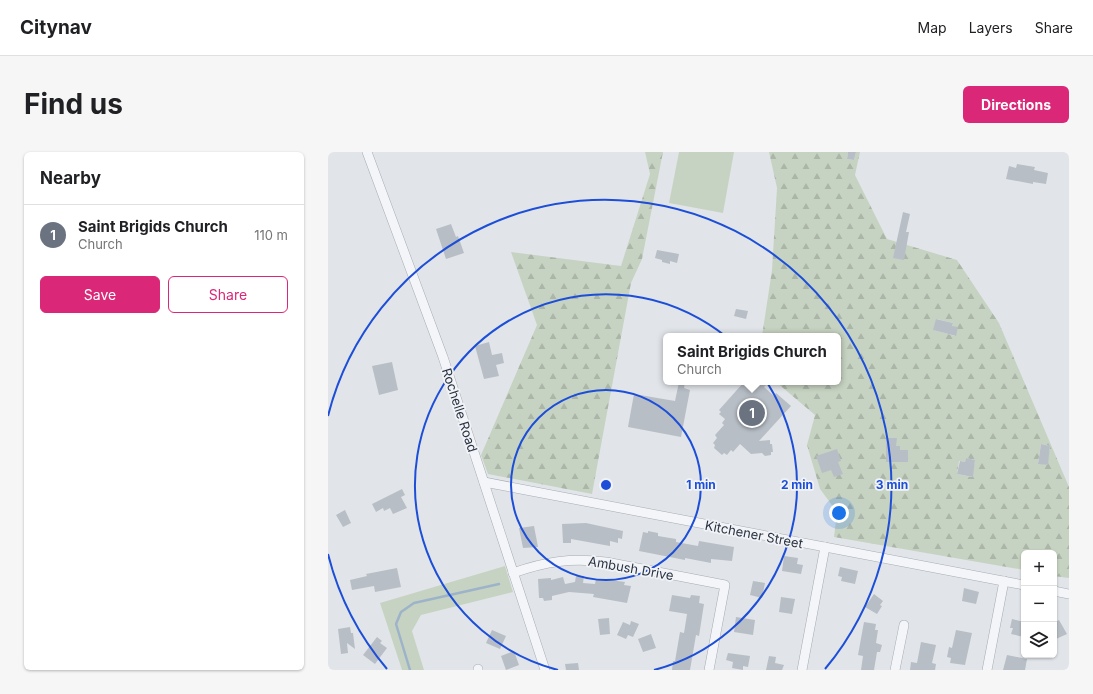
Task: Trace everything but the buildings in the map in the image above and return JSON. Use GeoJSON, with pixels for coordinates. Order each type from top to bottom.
{"type":"FeatureCollection","features":[{"type":"Feature","properties":{"kind":"street","name":"Rochelle Road"},"geometry":{"type":"LineString","coordinates":[[367,152],[443,357],[545,670]]}},
{"type":"Feature","properties":{"kind":"street","name":"Kitchener Street"},"geometry":{"type":"LineString","coordinates":[[484,482],[1021,584]]}},
{"type":"Feature","properties":{"kind":"street"},"geometry":{"type":"LineString","coordinates":[[802,670],[825,547]]}},
{"type":"Feature","properties":{"kind":"street","name":"Ambush Drive"},"geometry":{"type":"LineString","coordinates":[[513,573],[535,565],[552,562],[588,560],[606,562],[725,586],[709,670]]}},
{"type":"Feature","properties":{"kind":"street"},"geometry":{"type":"LineString","coordinates":[[987,670],[1004,581]]}},
{"type":"Feature","properties":{"kind":"street"},"geometry":{"type":"LineString","coordinates":[[1057,592],[1069,594]]}},
{"type":"Feature","properties":{"kind":"street"},"geometry":{"type":"LineString","coordinates":[[895,670],[904,625]]}},
{"type":"Feature","properties":{"kind":"green space"},"geometry":{"type":"Polygon","coordinates":[[[645,152],[663,152],[642,259],[631,283],[592,494],[488,474],[481,455],[537,325],[511,252],[621,266],[650,174],[645,152]]]}},
{"type":"Feature","properties":{"kind":"green space"},"geometry":{"type":"Polygon","coordinates":[[[679,152],[734,152],[723,213],[669,203],[679,152]]]}},
{"type":"Feature","properties":{"kind":"green space"},"geometry":{"type":"Polygon","coordinates":[[[769,152],[848,152],[847,159],[854,160],[856,152],[860,152],[855,175],[887,239],[957,260],[999,323],[1069,487],[1069,578],[1057,576],[1057,550],[1021,550],[1021,569],[834,537],[837,512],[820,489],[807,445],[815,415],[780,385],[841,385],[841,333],[762,333],[772,270],[777,188],[769,152]],[[937,319],[934,330],[955,336],[952,326],[953,323],[937,319]],[[886,438],[886,462],[908,462],[908,451],[900,450],[900,446],[896,446],[896,438],[886,438]],[[1041,444],[1038,463],[1047,465],[1050,446],[1041,444]],[[966,458],[965,462],[959,461],[957,474],[972,477],[975,460],[966,458]]]}},
{"type":"Feature","properties":{"kind":"green space"},"geometry":{"type":"Polygon","coordinates":[[[505,566],[513,592],[421,615],[412,631],[424,670],[402,670],[380,603],[505,566]]]}},
{"type":"Feature","properties":{"kind":"waterway"},"geometry":{"type":"LineString","coordinates":[[410,670],[396,624],[401,612],[414,603],[499,584]]}},
{"type":"Feature","properties":{"kind":"place","name":"Saint Brigids Church"},"geometry":{"type":"Point","coordinates":[752,413]}}]}
